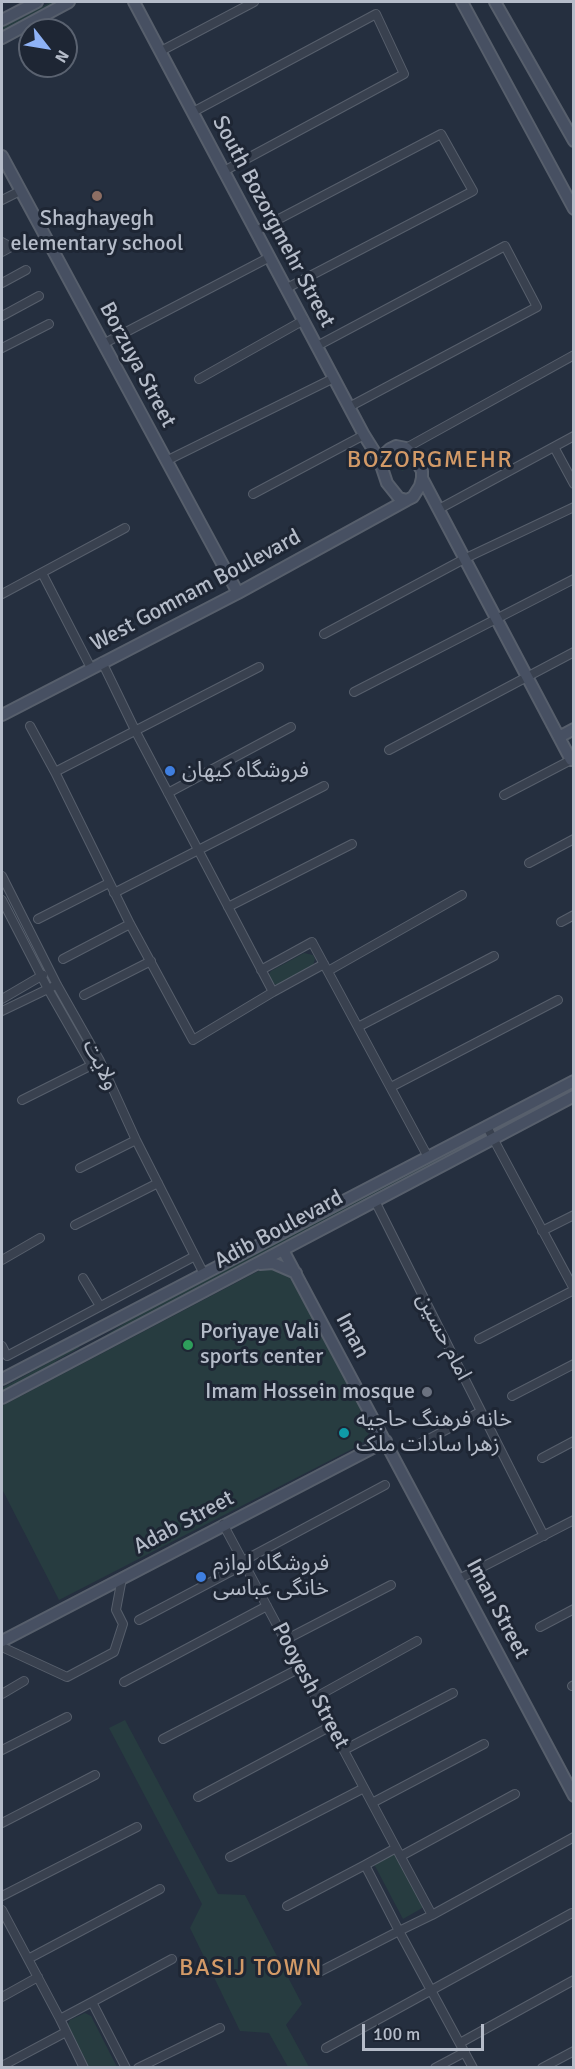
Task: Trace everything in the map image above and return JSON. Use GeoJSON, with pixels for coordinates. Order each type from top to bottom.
{"type":"FeatureCollection","features":[{"type":"Feature","properties":{"kind":"main road"},"geometry":{"type":"LineString","coordinates":[[2,20],[37,2]]}},
{"type":"Feature","properties":{"kind":"main road"},"geometry":{"type":"LineString","coordinates":[[2,38],[69,2]]}},
{"type":"Feature","properties":{"kind":"main road","name":"South Bozorgmehr Street"},"geometry":{"type":"LineString","coordinates":[[134,2],[364,435],[379,459]]}},
{"type":"Feature","properties":{"kind":"main road"},"geometry":{"type":"LineString","coordinates":[[462,2],[573,209]]}},
{"type":"Feature","properties":{"kind":"main road"},"geometry":{"type":"LineString","coordinates":[[495,2],[573,141]]}},
{"type":"Feature","properties":{"kind":"main road","name":"Borzuya Street"},"geometry":{"type":"LineString","coordinates":[[2,156],[238,593]]}},
{"type":"Feature","properties":{"kind":"main road"},"geometry":{"type":"LineString","coordinates":[[410,498],[417,491],[422,471],[406,448],[396,446],[379,459],[384,476],[393,492],[399,498],[428,501],[439,509]]}},
{"type":"Feature","properties":{"kind":"main road"},"geometry":{"type":"LineString","coordinates":[[422,478],[572,760]]}},
{"type":"Feature","properties":{"kind":"main road","name":"West Gomnam Boulevard"},"geometry":{"type":"LineString","coordinates":[[2,715],[238,593],[410,498]]}},
{"type":"Feature","properties":{"kind":"main road"},"geometry":{"type":"LineString","coordinates":[[559,736],[573,729]]}},
{"type":"Feature","properties":{"kind":"main road","name":"Adib Boulevard"},"geometry":{"type":"LineString","coordinates":[[2,1379],[573,1081]]}},
{"type":"Feature","properties":{"kind":"main road","name":"Adib Boulevard"},"geometry":{"type":"LineString","coordinates":[[2,1398],[573,1096]]}},
{"type":"Feature","properties":{"kind":"main road","name":"Iman"},"geometry":{"type":"LineString","coordinates":[[283,1250],[386,1441]]}},
{"type":"Feature","properties":{"kind":"main road"},"geometry":{"type":"LineString","coordinates":[[254,1265],[273,1263],[297,1275]]}},
{"type":"Feature","properties":{"kind":"main road"},"geometry":{"type":"LineString","coordinates":[[84,1336],[92,1349]]}},
{"type":"Feature","properties":{"kind":"main road","name":"Adab Street"},"geometry":{"type":"LineString","coordinates":[[2,1641],[386,1441]]}},
{"type":"Feature","properties":{"kind":"main road","name":"Iman Street"},"geometry":{"type":"LineString","coordinates":[[386,1441],[573,1796]]}},
{"type":"Feature","properties":{"kind":"street"},"geometry":{"type":"LineString","coordinates":[[161,51],[254,2]]}},
{"type":"Feature","properties":{"kind":"street"},"geometry":{"type":"LineString","coordinates":[[193,112],[376,14],[404,74],[224,171]]}},
{"type":"Feature","properties":{"kind":"street"},"geometry":{"type":"LineString","coordinates":[[256,231],[441,134],[473,191],[287,288]]}},
{"type":"Feature","properties":{"kind":"street"},"geometry":{"type":"LineString","coordinates":[[2,200],[20,190]]}},
{"type":"Feature","properties":{"kind":"street"},"geometry":{"type":"LineString","coordinates":[[2,242],[11,247],[2,252]]}},
{"type":"Feature","properties":{"kind":"street"},"geometry":{"type":"LineString","coordinates":[[317,346],[505,246],[537,307],[349,407]]}},
{"type":"Feature","properties":{"kind":"street"},"geometry":{"type":"LineString","coordinates":[[103,344],[270,257]]}},
{"type":"Feature","properties":{"kind":"street"},"geometry":{"type":"LineString","coordinates":[[2,283],[26,270]]}},
{"type":"Feature","properties":{"kind":"street"},"geometry":{"type":"LineString","coordinates":[[2,316],[39,296]]}},
{"type":"Feature","properties":{"kind":"street"},"geometry":{"type":"LineString","coordinates":[[199,379],[304,321]]}},
{"type":"Feature","properties":{"kind":"street"},"geometry":{"type":"LineString","coordinates":[[2,348],[49,324]]}},
{"type":"Feature","properties":{"kind":"street"},"geometry":{"type":"LineString","coordinates":[[406,448],[573,355]]}},
{"type":"Feature","properties":{"kind":"street"},"geometry":{"type":"LineString","coordinates":[[166,461],[334,378]]}},
{"type":"Feature","properties":{"kind":"street"},"geometry":{"type":"LineString","coordinates":[[253,494],[364,435]]}},
{"type":"Feature","properties":{"kind":"street"},"geometry":{"type":"LineString","coordinates":[[439,509],[573,436]]}},
{"type":"Feature","properties":{"kind":"street"},"geometry":{"type":"LineString","coordinates":[[554,447],[573,484]]}},
{"type":"Feature","properties":{"kind":"street"},"geometry":{"type":"LineString","coordinates":[[324,634],[466,558],[573,507]]}},
{"type":"Feature","properties":{"kind":"street"},"geometry":{"type":"LineString","coordinates":[[2,594],[125,528]]}},
{"type":"Feature","properties":{"kind":"street"},"geometry":{"type":"LineString","coordinates":[[42,573],[91,668]]}},
{"type":"Feature","properties":{"kind":"street"},"geometry":{"type":"LineString","coordinates":[[354,692],[573,579]]}},
{"type":"Feature","properties":{"kind":"street"},"geometry":{"type":"LineString","coordinates":[[389,750],[573,652]]}},
{"type":"Feature","properties":{"kind":"street"},"geometry":{"type":"LineString","coordinates":[[102,662],[136,732],[273,992]]}},
{"type":"Feature","properties":{"kind":"street"},"geometry":{"type":"LineString","coordinates":[[55,772],[259,667]]}},
{"type":"Feature","properties":{"kind":"street"},"geometry":{"type":"LineString","coordinates":[[30,726],[130,924],[193,1040],[273,992],[326,968],[462,895]]}},
{"type":"Feature","properties":{"kind":"street"},"geometry":{"type":"LineString","coordinates":[[168,793],[291,727]]}},
{"type":"Feature","properties":{"kind":"street"},"geometry":{"type":"LineString","coordinates":[[504,795],[572,760]]}},
{"type":"Feature","properties":{"kind":"street"},"geometry":{"type":"LineString","coordinates":[[114,893],[324,786]]}},
{"type":"Feature","properties":{"kind":"street"},"geometry":{"type":"LineString","coordinates":[[529,863],[573,838]]}},
{"type":"Feature","properties":{"kind":"street"},"geometry":{"type":"LineString","coordinates":[[228,907],[352,844]]}},
{"type":"Feature","properties":{"kind":"street","name":"ولایت"},"geometry":{"type":"LineString","coordinates":[[2,876],[50,972],[100,1061],[136,1140],[204,1274]]}},
{"type":"Feature","properties":{"kind":"street"},"geometry":{"type":"LineString","coordinates":[[38,919],[109,883]]}},
{"type":"Feature","properties":{"kind":"street"},"geometry":{"type":"LineString","coordinates":[[2,900],[48,989],[92,1066]]}},
{"type":"Feature","properties":{"kind":"street"},"geometry":{"type":"LineString","coordinates":[[561,922],[573,915]]}},
{"type":"Feature","properties":{"kind":"street"},"geometry":{"type":"LineString","coordinates":[[63,959],[130,924]]}},
{"type":"Feature","properties":{"kind":"street"},"geometry":{"type":"LineString","coordinates":[[261,970],[312,942],[428,1157]]}},
{"type":"Feature","properties":{"kind":"street"},"geometry":{"type":"LineString","coordinates":[[358,1027],[494,956]]}},
{"type":"Feature","properties":{"kind":"street"},"geometry":{"type":"LineString","coordinates":[[84,995],[151,961]]}},
{"type":"Feature","properties":{"kind":"street"},"geometry":{"type":"LineString","coordinates":[[2,999],[50,972]]}},
{"type":"Feature","properties":{"kind":"street"},"geometry":{"type":"LineString","coordinates":[[2,1011],[57,985]]}},
{"type":"Feature","properties":{"kind":"street"},"geometry":{"type":"LineString","coordinates":[[390,1087],[558,1000]]}},
{"type":"Feature","properties":{"kind":"street"},"geometry":{"type":"LineString","coordinates":[[22,1100],[100,1061]]}},
{"type":"Feature","properties":{"kind":"street"},"geometry":{"type":"LineString","coordinates":[[479,1339],[573,1289],[487,1127]]}},
{"type":"Feature","properties":{"kind":"street"},"geometry":{"type":"LineString","coordinates":[[80,1168],[136,1140]]}},
{"type":"Feature","properties":{"kind":"street"},"geometry":{"type":"LineString","coordinates":[[75,1225],[158,1183]]}},
{"type":"Feature","properties":{"kind":"street","name":"امام حسین"},"geometry":{"type":"LineString","coordinates":[[375,1201],[544,1536]]}},
{"type":"Feature","properties":{"kind":"street"},"geometry":{"type":"LineString","coordinates":[[542,1231],[573,1215]]}},
{"type":"Feature","properties":{"kind":"street"},"geometry":{"type":"LineString","coordinates":[[2,1260],[40,1238]]}},
{"type":"Feature","properties":{"kind":"street"},"geometry":{"type":"LineString","coordinates":[[2,1346],[7,1356],[195,1256]]}},
{"type":"Feature","properties":{"kind":"street"},"geometry":{"type":"LineString","coordinates":[[83,1278],[100,1306]]}},
{"type":"Feature","properties":{"kind":"street"},"geometry":{"type":"LineString","coordinates":[[512,1396],[573,1364]]}},
{"type":"Feature","properties":{"kind":"street"},"geometry":{"type":"LineString","coordinates":[[421,1443],[480,1412]]}},
{"type":"Feature","properties":{"kind":"street"},"geometry":{"type":"LineString","coordinates":[[542,1458],[573,1441]]}},
{"type":"Feature","properties":{"kind":"street"},"geometry":{"type":"LineString","coordinates":[[139,1620],[386,1485]]}},
{"type":"Feature","properties":{"kind":"street"},"geometry":{"type":"LineString","coordinates":[[459,1579],[573,1520]]}},
{"type":"Feature","properties":{"kind":"street","name":"Pooyesh Street"},"geometry":{"type":"LineString","coordinates":[[223,1524],[432,1915]]}},
{"type":"Feature","properties":{"kind":"street"},"geometry":{"type":"LineString","coordinates":[[2,1647],[67,1677],[114,1652],[123,1624],[116,1610],[122,1578]]}},
{"type":"Feature","properties":{"kind":"street"},"geometry":{"type":"LineString","coordinates":[[285,1640],[391,1585]]}},
{"type":"Feature","properties":{"kind":"street"},"geometry":{"type":"LineString","coordinates":[[124,1682],[267,1605]]}},
{"type":"Feature","properties":{"kind":"street"},"geometry":{"type":"LineString","coordinates":[[540,1628],[573,1609]]}},
{"type":"Feature","properties":{"kind":"street"},"geometry":{"type":"LineString","coordinates":[[315,1697],[417,1641]]}},
{"type":"Feature","properties":{"kind":"street"},"geometry":{"type":"LineString","coordinates":[[163,1739],[300,1668]]}},
{"type":"Feature","properties":{"kind":"street"},"geometry":{"type":"LineString","coordinates":[[2,1694],[24,1681]]}},
{"type":"Feature","properties":{"kind":"street"},"geometry":{"type":"LineString","coordinates":[[344,1750],[453,1693]]}},
{"type":"Feature","properties":{"kind":"street"},"geometry":{"type":"LineString","coordinates":[[2,1750],[67,1717]]}},
{"type":"Feature","properties":{"kind":"street"},"geometry":{"type":"LineString","coordinates":[[198,1797],[331,1726]]}},
{"type":"Feature","properties":{"kind":"street"},"geometry":{"type":"LineString","coordinates":[[372,1803],[484,1744]]}},
{"type":"Feature","properties":{"kind":"street"},"geometry":{"type":"LineString","coordinates":[[2,1823],[95,1775]]}},
{"type":"Feature","properties":{"kind":"street"},"geometry":{"type":"LineString","coordinates":[[230,1857],[364,1788]]}},
{"type":"Feature","properties":{"kind":"street"},"geometry":{"type":"LineString","coordinates":[[401,1857],[515,1794]]}},
{"type":"Feature","properties":{"kind":"street"},"geometry":{"type":"LineString","coordinates":[[2,1896],[137,1827]]}},
{"type":"Feature","properties":{"kind":"street"},"geometry":{"type":"LineString","coordinates":[[319,1972],[432,1915],[573,1837]]}},
{"type":"Feature","properties":{"kind":"street"},"geometry":{"type":"LineString","coordinates":[[287,1906],[396,1848]]}},
{"type":"Feature","properties":{"kind":"street"},"geometry":{"type":"LineString","coordinates":[[365,1865],[473,2067]]}},
{"type":"Feature","properties":{"kind":"street"},"geometry":{"type":"LineString","coordinates":[[28,1959],[160,1889]]}},
{"type":"Feature","properties":{"kind":"street"},"geometry":{"type":"LineString","coordinates":[[2,1910],[5,1926],[28,1959],[84,2067]]}},
{"type":"Feature","properties":{"kind":"street"},"geometry":{"type":"LineString","coordinates":[[326,2048],[572,1913]]}},
{"type":"Feature","properties":{"kind":"street"},"geometry":{"type":"LineString","coordinates":[[60,2019],[172,1959]]}},
{"type":"Feature","properties":{"kind":"street"},"geometry":{"type":"LineString","coordinates":[[2,1997],[38,1977]]}},
{"type":"Feature","properties":{"kind":"street"},"geometry":{"type":"LineString","coordinates":[[460,2043],[573,1980]]}},
{"type":"Feature","properties":{"kind":"street"},"geometry":{"type":"LineString","coordinates":[[92,2002],[126,2067]]}},
{"type":"Feature","properties":{"kind":"street"},"geometry":{"type":"LineString","coordinates":[[138,2067],[220,2028]]}},
{"type":"Feature","properties":{"kind":"street"},"geometry":{"type":"LineString","coordinates":[[2,2066],[66,2032]]}},
{"type":"Feature","properties":{"kind":"street"},"geometry":{"type":"LineString","coordinates":[[542,2067],[573,2051]]}},
{"type":"Feature","properties":{"kind":"street"},"geometry":{"type":"LineString","coordinates":[[435,2067],[465,2052]]}},
{"type":"Feature","properties":{"kind":"green space"},"geometry":{"type":"Polygon","coordinates":[[[51,2],[61,2],[31,18],[20,18],[51,2]]]}},
{"type":"Feature","properties":{"kind":"green space"},"geometry":{"type":"Polygon","coordinates":[[[18,19],[18,25],[2,33],[2,27],[18,19]]]}},
{"type":"Feature","properties":{"kind":"green space"},"geometry":{"type":"Polygon","coordinates":[[[392,454],[404,457],[410,467],[402,471],[392,454]]]}},
{"type":"Feature","properties":{"kind":"green space"},"geometry":{"type":"Polygon","coordinates":[[[304,953],[313,955],[315,959],[313,966],[279,985],[270,983],[268,976],[271,971],[304,953]]]}},
{"type":"Feature","properties":{"kind":"green space"},"geometry":{"type":"Polygon","coordinates":[[[573,1085],[573,1091],[510,1124],[506,1123],[573,1085]]]}},
{"type":"Feature","properties":{"kind":"green space"},"geometry":{"type":"Polygon","coordinates":[[[475,1135],[480,1135],[480,1139],[97,1341],[134,1317],[475,1135]]]}},
{"type":"Feature","properties":{"kind":"green space"},"geometry":{"type":"Polygon","coordinates":[[[268,1266],[289,1274],[367,1420],[369,1432],[367,1439],[358,1446],[59,1600],[2,1489],[2,1406],[268,1266]]]}},
{"type":"Feature","properties":{"kind":"green space"},"geometry":{"type":"Polygon","coordinates":[[[79,1346],[56,1361],[51,1367],[2,1393],[2,1388],[79,1346]]]}},
{"type":"Feature","properties":{"kind":"green space"},"geometry":{"type":"Polygon","coordinates":[[[125,1720],[218,1894],[245,1895],[302,2004],[286,2025],[309,2067],[288,2067],[269,2033],[240,2031],[190,1928],[202,1904],[109,1728],[125,1720]]]}},
{"type":"Feature","properties":{"kind":"green space"},"geometry":{"type":"Polygon","coordinates":[[[394,1853],[424,1907],[403,1919],[374,1864],[394,1853]]]}},
{"type":"Feature","properties":{"kind":"green space"},"geometry":{"type":"Polygon","coordinates":[[[85,2013],[91,2016],[117,2067],[89,2067],[67,2026],[70,2020],[85,2013]]]}},
{"type":"Feature","properties":{"kind":"place","name":"Shaghayegh elementary school"},"geometry":{"type":"Point","coordinates":[97,196]}},
{"type":"Feature","properties":{"kind":"place","name":"فروشگاه کیهان"},"geometry":{"type":"Point","coordinates":[170,771]}},
{"type":"Feature","properties":{"kind":"place","name":"Poriyaye Vali sports center"},"geometry":{"type":"Point","coordinates":[188,1345]}},
{"type":"Feature","properties":{"kind":"place","name":"Imam Hossein mosque"},"geometry":{"type":"Point","coordinates":[427,1392]}},
{"type":"Feature","properties":{"kind":"place","name":"خانه فرهنگ حاجیه زهرا سادات ملک"},"geometry":{"type":"Point","coordinates":[344,1433]}},
{"type":"Feature","properties":{"kind":"place","name":"فروشگاه لوازم خانگی عباسی"},"geometry":{"type":"Point","coordinates":[201,1577]}},
{"type":"Feature","properties":{"kind":"district","name":"BOZORGMEHR"},"geometry":{"type":"Point","coordinates":[430,461]}},
{"type":"Feature","properties":{"kind":"district","name":"BASIJ TOWN"},"geometry":{"type":"Point","coordinates":[251,1969]}}]}
